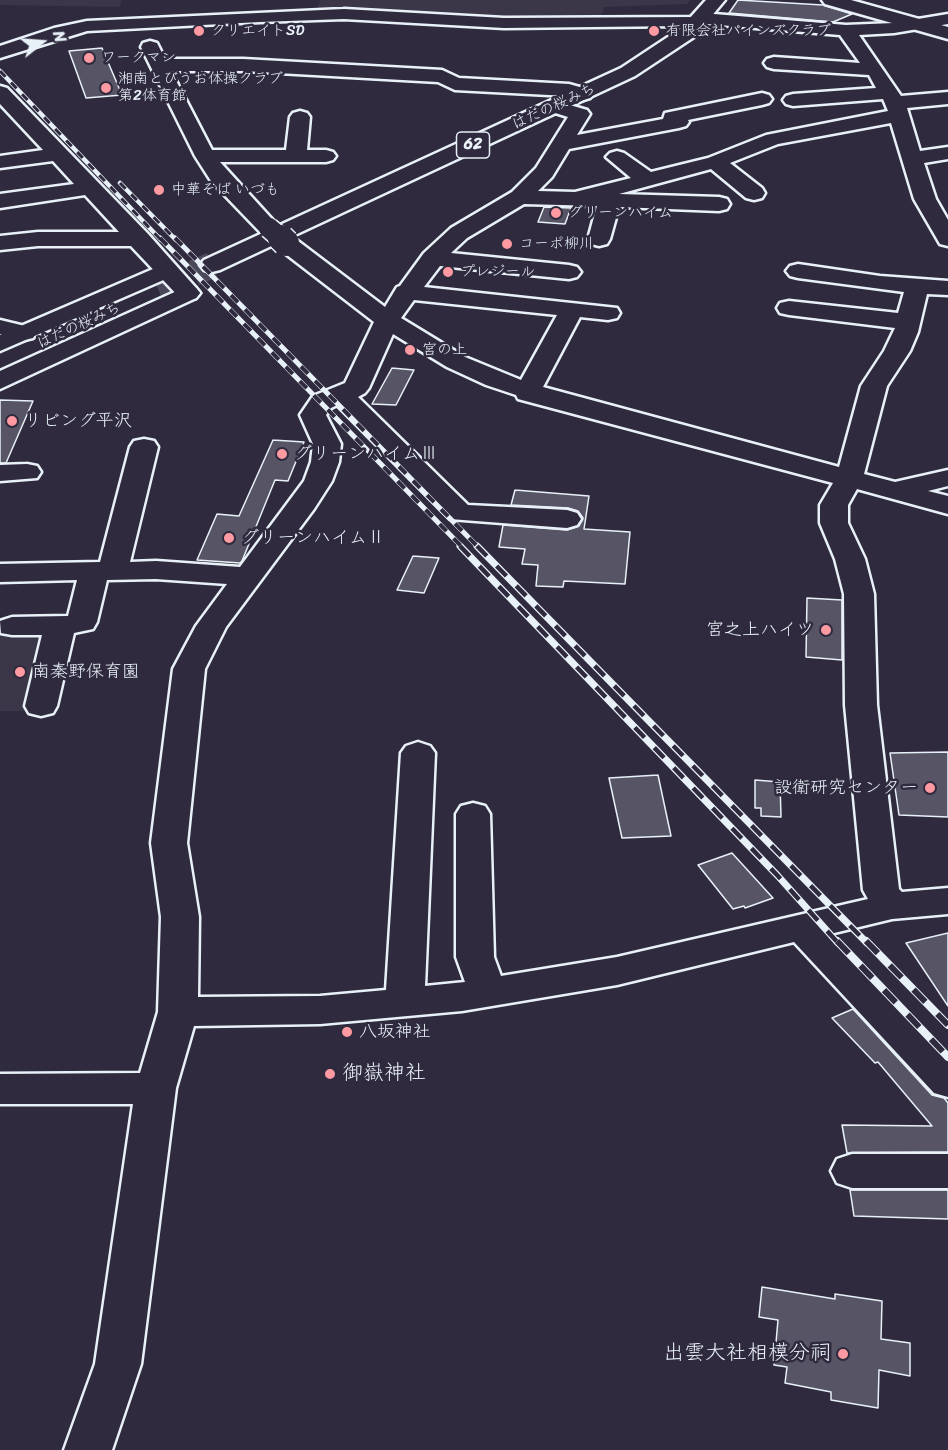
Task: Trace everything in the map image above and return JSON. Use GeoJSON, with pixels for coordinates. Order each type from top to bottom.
{"type":"FeatureCollection","features":[{"type":"Feature","properties":{"kind":"main road"},"geometry":{"type":"LineString","coordinates":[[137,0],[136,12],[139,22],[159,65],[195,139],[219,176],[277,236],[387,320],[456,362],[527,393],[948,505]]}},
{"type":"Feature","properties":{"kind":"main road"},"geometry":{"type":"LineString","coordinates":[[199,21],[207,0]]}},
{"type":"Feature","properties":{"kind":"main road","name":"はだの桜みち"},"geometry":{"type":"LineString","coordinates":[[212,265],[628,72],[687,33],[700,21],[716,0]]}},
{"type":"Feature","properties":{"kind":"main road"},"geometry":{"type":"LineString","coordinates":[[831,0],[915,19],[948,33]]}},
{"type":"Feature","properties":{"kind":"main road"},"geometry":{"type":"LineString","coordinates":[[1,50],[87,26],[344,14],[504,23],[700,21],[846,30],[894,28],[915,19],[948,19]]}},
{"type":"Feature","properties":{"kind":"main road"},"geometry":{"type":"LineString","coordinates":[[846,30],[875,70],[895,104],[914,158],[925,199],[947,237]]}},
{"type":"Feature","properties":{"kind":"main road"},"geometry":{"type":"LineString","coordinates":[[774,63],[808,68],[875,70]]}},
{"type":"Feature","properties":{"kind":"main road"},"geometry":{"type":"LineString","coordinates":[[159,65],[243,65],[442,76],[455,84],[569,90],[583,94]]}},
{"type":"Feature","properties":{"kind":"main road"},"geometry":{"type":"LineString","coordinates":[[0,92],[140,239],[163,280],[188,293],[0,381]]}},
{"type":"Feature","properties":{"kind":"main road"},"geometry":{"type":"LineString","coordinates":[[801,97],[895,104]]}},
{"type":"Feature","properties":{"kind":"main road"},"geometry":{"type":"LineString","coordinates":[[579,198],[708,164],[755,130],[895,104],[948,98]]}},
{"type":"Feature","properties":{"kind":"main road"},"geometry":{"type":"LineString","coordinates":[[562,144],[677,120],[762,99]]}},
{"type":"Feature","properties":{"kind":"main road"},"geometry":{"type":"LineString","coordinates":[[88,1450],[118,1364],[156,1088],[178,1012],[180,918],[169,843],[189,669],[206,634],[318,481],[325,462],[327,444],[313,415],[322,402],[356,388],[387,320],[405,292],[432,258],[459,233],[520,197],[544,172],[580,114],[556,107]]}},
{"type":"Feature","properties":{"kind":"main road"},"geometry":{"type":"LineString","coordinates":[[296,155],[300,121],[322,125]]}},
{"type":"Feature","properties":{"kind":"main road"},"geometry":{"type":"LineString","coordinates":[[12,129],[35,129]]}},
{"type":"Feature","properties":{"kind":"main road"},"geometry":{"type":"LineString","coordinates":[[508,129],[508,134],[476,159],[277,236],[426,151],[491,130],[508,129]]}},
{"type":"Feature","properties":{"kind":"main road"},"geometry":{"type":"LineString","coordinates":[[682,152],[708,164],[754,193]]}},
{"type":"Feature","properties":{"kind":"main road"},"geometry":{"type":"LineString","coordinates":[[914,158],[948,153]]}},
{"type":"Feature","properties":{"kind":"main road"},"geometry":{"type":"LineString","coordinates":[[0,162],[58,154]]}},
{"type":"Feature","properties":{"kind":"main road"},"geometry":{"type":"LineString","coordinates":[[205,156],[326,156]]}},
{"type":"Feature","properties":{"kind":"main road"},"geometry":{"type":"LineString","coordinates":[[617,157],[646,180]]}},
{"type":"Feature","properties":{"kind":"main road"},"geometry":{"type":"LineString","coordinates":[[0,201],[91,188]]}},
{"type":"Feature","properties":{"kind":"main road"},"geometry":{"type":"LineString","coordinates":[[520,197],[610,199],[683,212],[719,204]]}},
{"type":"Feature","properties":{"kind":"main road"},"geometry":{"type":"LineString","coordinates":[[599,239],[610,199]]}},
{"type":"Feature","properties":{"kind":"main road"},"geometry":{"type":"LineString","coordinates":[[0,243],[38,239],[140,239]]}},
{"type":"Feature","properties":{"kind":"main road"},"geometry":{"type":"LineString","coordinates":[[432,258],[569,273]]}},
{"type":"Feature","properties":{"kind":"main road"},"geometry":{"type":"LineString","coordinates":[[798,271],[917,287],[948,288]]}},
{"type":"Feature","properties":{"kind":"main road"},"geometry":{"type":"LineString","coordinates":[[815,311],[830,275]]}},
{"type":"Feature","properties":{"kind":"main road"},"geometry":{"type":"LineString","coordinates":[[0,344],[12,330],[163,280]]}},
{"type":"Feature","properties":{"kind":"main road","name":"はだの桜みち"},"geometry":{"type":"LineString","coordinates":[[0,362],[163,280]]}},
{"type":"Feature","properties":{"kind":"main road"},"geometry":{"type":"LineString","coordinates":[[892,906],[881,890],[861,705],[859,594],[850,560],[834,523],[834,505],[849,479],[874,387],[897,351],[909,322],[917,287]]}},
{"type":"Feature","properties":{"kind":"main road"},"geometry":{"type":"LineString","coordinates":[[405,292],[608,313]]}},
{"type":"Feature","properties":{"kind":"main road"},"geometry":{"type":"LineString","coordinates":[[789,308],[909,322]]}},
{"type":"Feature","properties":{"kind":"main road"},"geometry":{"type":"LineString","coordinates":[[527,393],[572,309]]}},
{"type":"Feature","properties":{"kind":"main road"},"geometry":{"type":"LineString","coordinates":[[341,395],[460,513],[567,519]]}},
{"type":"Feature","properties":{"kind":"main road"},"geometry":{"type":"LineString","coordinates":[[12,626],[60,626],[82,622],[104,572],[140,502],[144,447]]}},
{"type":"Feature","properties":{"kind":"main road"},"geometry":{"type":"LineString","coordinates":[[895,490],[948,478]]}},
{"type":"Feature","properties":{"kind":"main road"},"geometry":{"type":"LineString","coordinates":[[0,573],[156,570],[248,577]]}},
{"type":"Feature","properties":{"kind":"main road"},"geometry":{"type":"LineString","coordinates":[[51,696],[60,626]]}},
{"type":"Feature","properties":{"kind":"main road"},"geometry":{"type":"LineString","coordinates":[[405,1002],[398,897],[403,807],[418,753]]}},
{"type":"Feature","properties":{"kind":"main road"},"geometry":{"type":"LineString","coordinates":[[473,814],[486,852],[476,957],[488,992]]}},
{"type":"Feature","properties":{"kind":"main road"},"geometry":{"type":"LineString","coordinates":[[178,1012],[320,1010],[488,992],[618,971],[892,906],[948,901]]}},
{"type":"Feature","properties":{"kind":"main road"},"geometry":{"type":"LineString","coordinates":[[802,927],[948,1082]]}},
{"type":"Feature","properties":{"kind":"main road"},"geometry":{"type":"LineString","coordinates":[[0,1089],[156,1088]]}},
{"type":"Feature","properties":{"kind":"main road"},"geometry":{"type":"LineString","coordinates":[[852,1171],[948,1171]]}},
{"type":"Feature","properties":{"kind":"shaded area"},"geometry":{"type":"Polygon","coordinates":[[[0,0],[122,0],[119,7],[0,5],[0,0]]]}},
{"type":"Feature","properties":{"kind":"shaded area"},"geometry":{"type":"Polygon","coordinates":[[[320,0],[690,0],[687,4],[604,7],[601,20],[522,22],[317,12],[320,0]]]}},
{"type":"Feature","properties":{"kind":"shaded area","name":"南秦野保育園"},"geometry":{"type":"Polygon","coordinates":[[[0,630],[44,630],[30,711],[0,711],[0,630]]]}},
{"type":"Feature","properties":{"kind":"building"},"geometry":{"type":"Polygon","coordinates":[[[738,0],[823,5],[852,14],[833,22],[729,13],[738,0]]]}},
{"type":"Feature","properties":{"kind":"building"},"geometry":{"type":"Polygon","coordinates":[[[102,48],[122,95],[86,98],[69,51],[102,48]]]}},
{"type":"Feature","properties":{"kind":"building","name":"グリーンハイム"},"geometry":{"type":"Polygon","coordinates":[[[544,207],[571,208],[565,224],[538,222],[544,207]]]}},
{"type":"Feature","properties":{"kind":"building"},"geometry":{"type":"Polygon","coordinates":[[[392,368],[414,370],[396,405],[372,404],[392,368]]]}},
{"type":"Feature","properties":{"kind":"building","name":"リビング平沢"},"geometry":{"type":"Polygon","coordinates":[[[0,400],[33,401],[6,463],[0,463],[0,400]]]}},
{"type":"Feature","properties":{"kind":"building"},"geometry":{"type":"Polygon","coordinates":[[[273,440],[304,442],[288,481],[275,480],[242,561],[240,563],[197,560],[217,514],[239,516],[273,440]]]}},
{"type":"Feature","properties":{"kind":"building"},"geometry":{"type":"Polygon","coordinates":[[[515,490],[589,496],[584,529],[630,532],[625,584],[564,581],[563,587],[536,586],[538,565],[522,564],[525,549],[499,547],[503,525],[567,530],[579,526],[583,518],[578,511],[568,508],[511,505],[515,490]]]}},
{"type":"Feature","properties":{"kind":"building"},"geometry":{"type":"Polygon","coordinates":[[[413,556],[439,558],[424,593],[397,590],[413,556]]]}},
{"type":"Feature","properties":{"kind":"building","name":"宮之上ハイツ"},"geometry":{"type":"Polygon","coordinates":[[[807,598],[842,600],[842,660],[806,657],[807,598]]]}},
{"type":"Feature","properties":{"kind":"building"},"geometry":{"type":"Polygon","coordinates":[[[948,752],[948,817],[899,815],[890,753],[948,752]]]}},
{"type":"Feature","properties":{"kind":"building"},"geometry":{"type":"Polygon","coordinates":[[[658,775],[671,836],[622,838],[609,778],[658,775]]]}},
{"type":"Feature","properties":{"kind":"building"},"geometry":{"type":"Polygon","coordinates":[[[755,780],[780,782],[781,817],[761,816],[761,808],[755,808],[755,780]]]}},
{"type":"Feature","properties":{"kind":"building"},"geometry":{"type":"Polygon","coordinates":[[[732,853],[773,898],[745,908],[744,906],[733,909],[698,865],[732,853]]]}},
{"type":"Feature","properties":{"kind":"building"},"geometry":{"type":"Polygon","coordinates":[[[948,933],[948,1006],[906,943],[948,933]]]}},
{"type":"Feature","properties":{"kind":"building"},"geometry":{"type":"Polygon","coordinates":[[[853,1009],[932,1095],[944,1098],[948,1103],[948,1152],[847,1153],[842,1125],[932,1126],[878,1062],[875,1063],[832,1018],[853,1009]]]}},
{"type":"Feature","properties":{"kind":"building"},"geometry":{"type":"Polygon","coordinates":[[[850,1190],[948,1190],[948,1219],[854,1216],[850,1190]]]}},
{"type":"Feature","properties":{"kind":"building","name":"出雲大社相模分祠"},"geometry":{"type":"Polygon","coordinates":[[[762,1287],[835,1299],[835,1294],[882,1301],[881,1339],[910,1343],[910,1376],[879,1370],[878,1408],[831,1400],[831,1392],[785,1383],[787,1367],[774,1365],[778,1320],[759,1317],[762,1287]]]}},
{"type":"Feature","properties":{"kind":"tunnel"},"geometry":{"type":"LineString","coordinates":[[158,289],[212,265]]}},
{"type":"Feature","properties":{"kind":"railway"},"geometry":{"type":"LineString","coordinates":[[0,71],[161,240]]}},
{"type":"Feature","properties":{"kind":"railway"},"geometry":{"type":"LineString","coordinates":[[120,183],[176,240]]}},
{"type":"Feature","properties":{"kind":"railway"},"geometry":{"type":"LineString","coordinates":[[160,238],[462,547]]}},
{"type":"Feature","properties":{"kind":"railway"},"geometry":{"type":"LineString","coordinates":[[175,238],[478,547]]}},
{"type":"Feature","properties":{"kind":"railway"},"geometry":{"type":"LineString","coordinates":[[460,546],[778,876],[838,943]]}},
{"type":"Feature","properties":{"kind":"railway"},"geometry":{"type":"LineString","coordinates":[[477,546],[867,943]]}},
{"type":"Feature","properties":{"kind":"railway"},"geometry":{"type":"LineString","coordinates":[[837,941],[948,1057]]}},
{"type":"Feature","properties":{"kind":"railway"},"geometry":{"type":"LineString","coordinates":[[866,941],[948,1025]]}},
{"type":"Feature","properties":{"kind":"place","name":"クリエイトSD"},"geometry":{"type":"Point","coordinates":[199,31]}},
{"type":"Feature","properties":{"kind":"place","name":"有限会社パインズクラブ"},"geometry":{"type":"Point","coordinates":[654,31]}},
{"type":"Feature","properties":{"kind":"place","name":"ワークマン"},"geometry":{"type":"Point","coordinates":[89,58]}},
{"type":"Feature","properties":{"kind":"place","name":"湘南とびうお体操クラブ 第2体育館"},"geometry":{"type":"Point","coordinates":[106,88]}},
{"type":"Feature","properties":{"kind":"place","name":"中華そば いづも"},"geometry":{"type":"Point","coordinates":[159,190]}},
{"type":"Feature","properties":{"kind":"place","name":"グリーンハイム"},"geometry":{"type":"Point","coordinates":[556,213]}},
{"type":"Feature","properties":{"kind":"place","name":"コーポ柳川"},"geometry":{"type":"Point","coordinates":[507,244]}},
{"type":"Feature","properties":{"kind":"place","name":"プレジール"},"geometry":{"type":"Point","coordinates":[448,272]}},
{"type":"Feature","properties":{"kind":"place","name":"宮の上"},"geometry":{"type":"Point","coordinates":[410,350]}},
{"type":"Feature","properties":{"kind":"place","name":"リビング平沢"},"geometry":{"type":"Point","coordinates":[12,421]}},
{"type":"Feature","properties":{"kind":"place","name":"グリーンハイムⅢ"},"geometry":{"type":"Point","coordinates":[282,454]}},
{"type":"Feature","properties":{"kind":"place","name":"グリーンハイムⅡ"},"geometry":{"type":"Point","coordinates":[229,538]}},
{"type":"Feature","properties":{"kind":"place","name":"宮之上ハイツ"},"geometry":{"type":"Point","coordinates":[826,630]}},
{"type":"Feature","properties":{"kind":"place","name":"南秦野保育園"},"geometry":{"type":"Point","coordinates":[20,672]}},
{"type":"Feature","properties":{"kind":"place","name":"設衛研究センター"},"geometry":{"type":"Point","coordinates":[930,788]}},
{"type":"Feature","properties":{"kind":"place","name":"八坂神社"},"geometry":{"type":"Point","coordinates":[347,1032]}},
{"type":"Feature","properties":{"kind":"place","name":"御嶽神社"},"geometry":{"type":"Point","coordinates":[330,1074]}},
{"type":"Feature","properties":{"kind":"place","name":"出雲大社相模分祠"},"geometry":{"type":"Point","coordinates":[843,1354]}}]}
